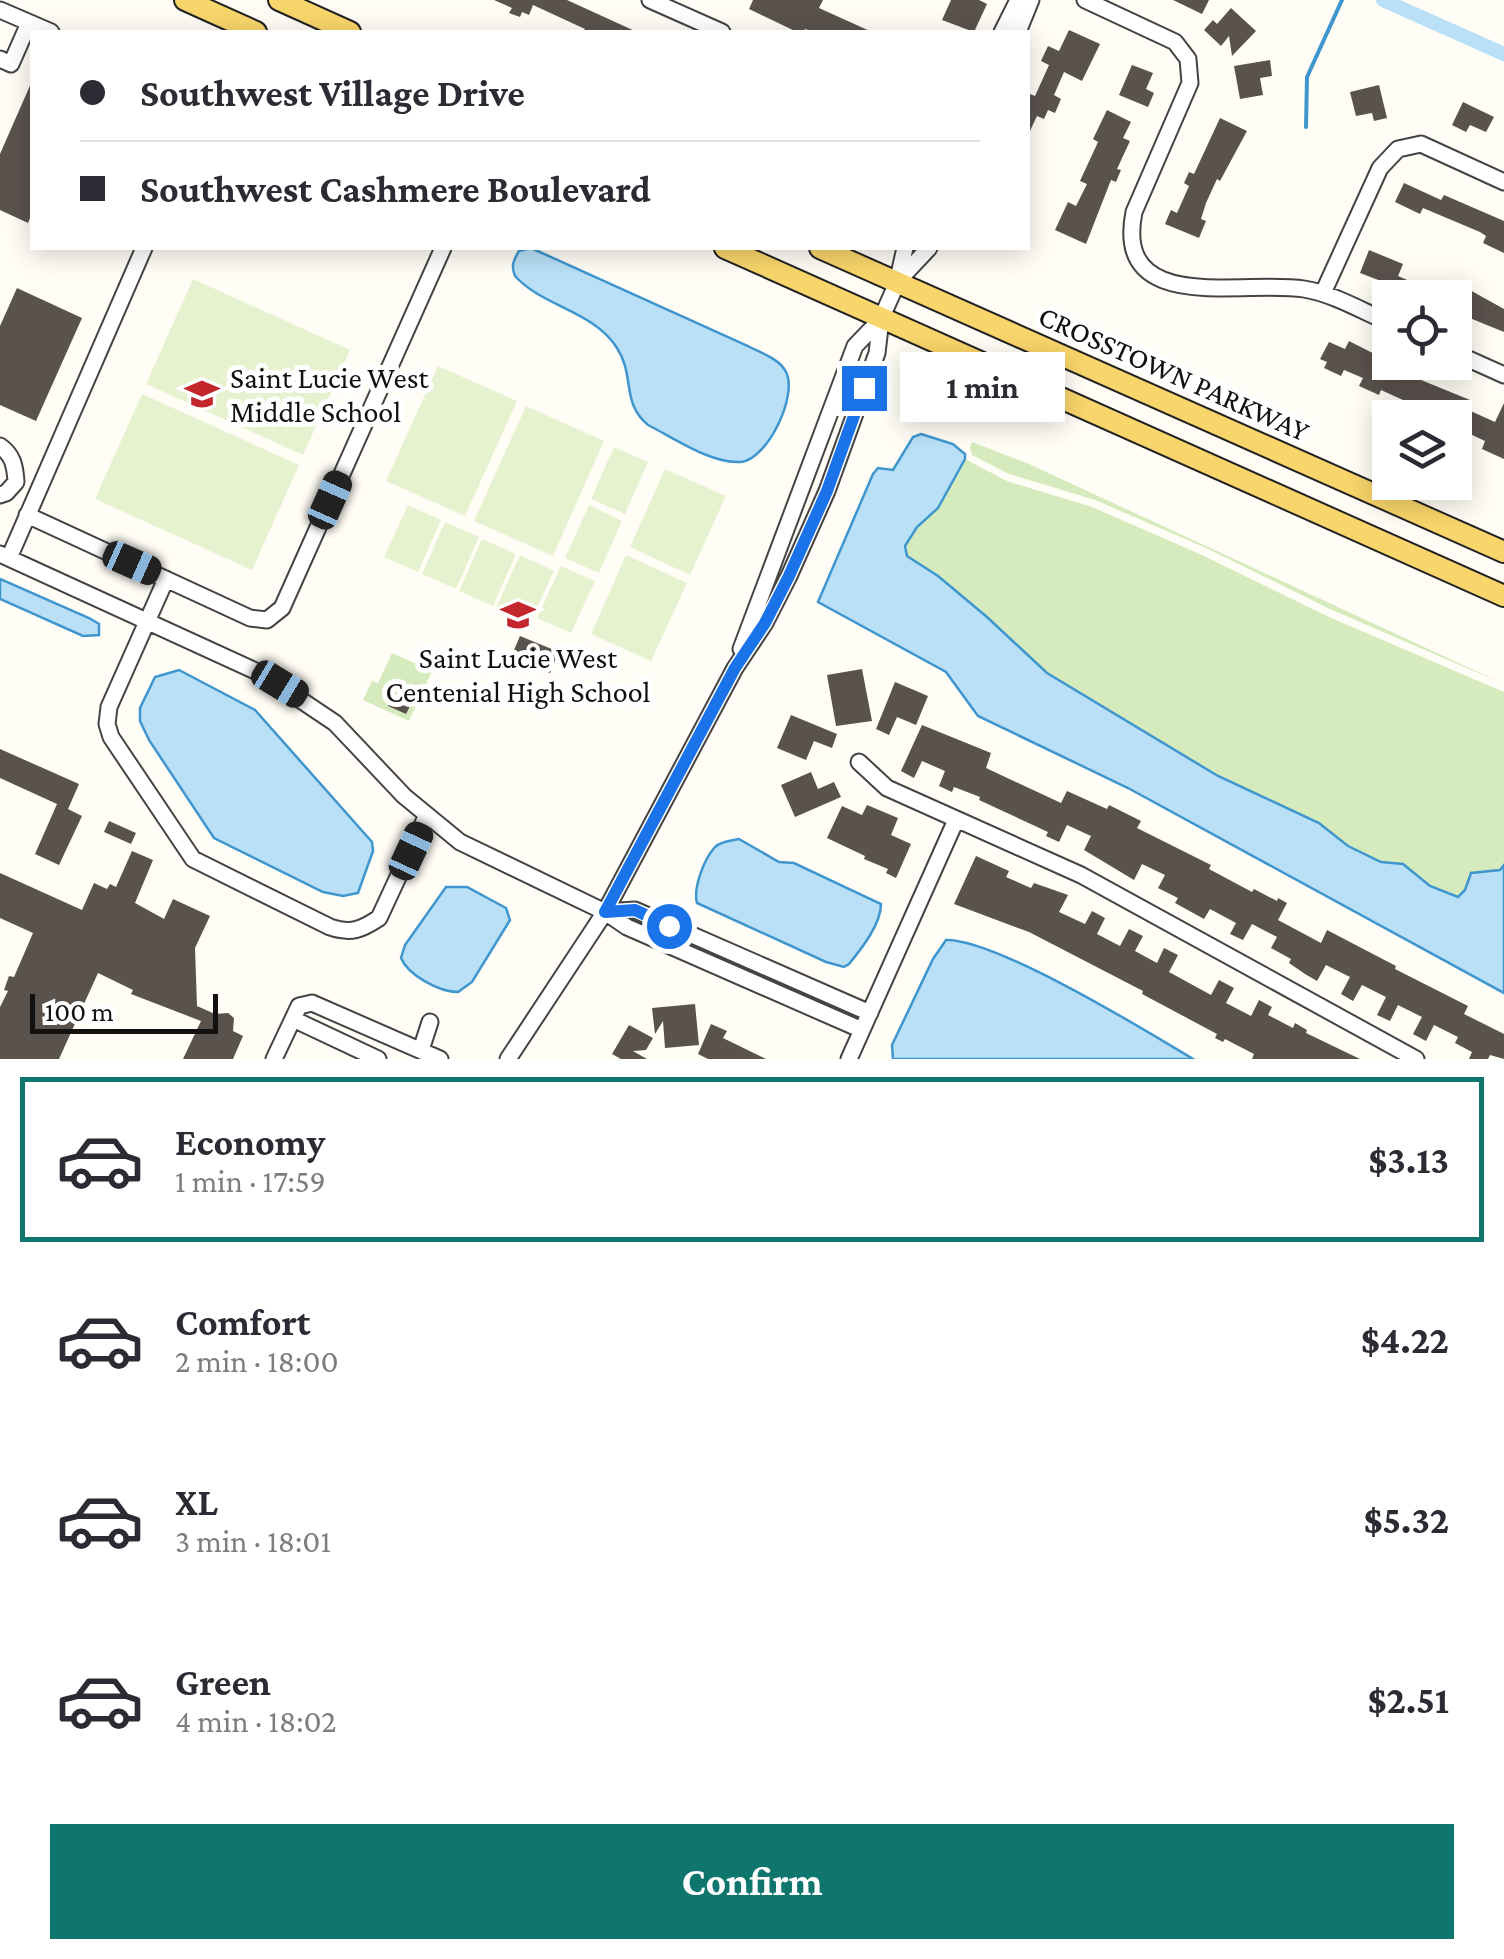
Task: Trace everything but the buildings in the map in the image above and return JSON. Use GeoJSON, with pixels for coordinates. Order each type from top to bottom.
{"type":"FeatureCollection","features":[{"type":"Feature","properties":{"kind":"main road"},"geometry":{"type":"LineString","coordinates":[[185,0],[252,30]]}},
{"type":"Feature","properties":{"kind":"main road"},"geometry":{"type":"LineString","coordinates":[[279,0],[346,30]]}},
{"type":"Feature","properties":{"kind":"main road"},"geometry":{"type":"LineString","coordinates":[[729,250],[1504,596]]}},
{"type":"Feature","properties":{"kind":"main road","name":"CROSSTOWN PARKWAY"},"geometry":{"type":"LineString","coordinates":[[825,250],[1504,552]]}},
{"type":"Feature","properties":{"kind":"street"},"geometry":{"type":"LineString","coordinates":[[650,0],[718,30]]}},
{"type":"Feature","properties":{"kind":"street"},"geometry":{"type":"LineString","coordinates":[[1003,30],[1018,0]]}},
{"type":"Feature","properties":{"kind":"street"},"geometry":{"type":"LineString","coordinates":[[1019,30],[1031,0]]}},
{"type":"Feature","properties":{"kind":"street"},"geometry":{"type":"LineString","coordinates":[[1086,0],[1175,42],[1188,60],[1190,83],[1134,212],[1130,234],[1138,258],[1156,278],[1185,287],[1300,288],[1322,293],[1372,315]]}},
{"type":"Feature","properties":{"kind":"street"},"geometry":{"type":"LineString","coordinates":[[0,10],[46,30]]}},
{"type":"Feature","properties":{"kind":"street"},"geometry":{"type":"LineString","coordinates":[[0,59],[11,64],[29,23]]}},
{"type":"Feature","properties":{"kind":"street"},"geometry":{"type":"LineString","coordinates":[[1322,293],[1380,168],[1398,149],[1421,144],[1504,182]]}},
{"type":"Feature","properties":{"kind":"street"},"geometry":{"type":"LineString","coordinates":[[143,250],[27,515],[5,556],[262,674],[298,695],[335,723],[426,817],[460,842],[658,941],[862,1030]]}},
{"type":"Feature","properties":{"kind":"street"},"geometry":{"type":"LineString","coordinates":[[27,515],[250,618],[267,620],[282,608],[442,250]]}},
{"type":"Feature","properties":{"kind":"street"},"geometry":{"type":"LineString","coordinates":[[508,1059],[605,912],[735,668],[765,623],[827,491],[877,353],[882,320],[905,250]]}},
{"type":"Feature","properties":{"kind":"street"},"geometry":{"type":"LineString","coordinates":[[897,282],[927,250]]}},
{"type":"Feature","properties":{"kind":"street"},"geometry":{"type":"LineString","coordinates":[[735,668],[751,616],[782,546],[854,346],[882,320]]}},
{"type":"Feature","properties":{"kind":"street"},"geometry":{"type":"LineString","coordinates":[[1472,360],[1504,375]]}},
{"type":"Feature","properties":{"kind":"street"},"geometry":{"type":"LineString","coordinates":[[0,446],[9,452],[16,466],[16,482],[0,495]]}},
{"type":"Feature","properties":{"kind":"street"},"geometry":{"type":"LineString","coordinates":[[166,579],[109,708],[106,724],[193,859],[347,933],[379,918],[426,817]]}},
{"type":"Feature","properties":{"kind":"street"},"geometry":{"type":"LineString","coordinates":[[858,762],[887,788],[1081,875],[1416,1059]]}},
{"type":"Feature","properties":{"kind":"street"},"geometry":{"type":"LineString","coordinates":[[849,1059],[956,820]]}},
{"type":"Feature","properties":{"kind":"street"},"geometry":{"type":"LineString","coordinates":[[605,912],[635,910],[870,1013]]}},
{"type":"Feature","properties":{"kind":"street"},"geometry":{"type":"LineString","coordinates":[[274,1059],[299,1006],[320,1005],[440,1059]]}},
{"type":"Feature","properties":{"kind":"street"},"geometry":{"type":"LineString","coordinates":[[293,1020],[378,1059]]}},
{"type":"Feature","properties":{"kind":"street"},"geometry":{"type":"LineString","coordinates":[[420,1050],[430,1022]]}},
{"type":"Feature","properties":{"kind":"green space"},"geometry":{"type":"Polygon","coordinates":[[[193,279],[350,350],[303,455],[146,384],[193,279]]]}},
{"type":"Feature","properties":{"kind":"green space"},"geometry":{"type":"Polygon","coordinates":[[[438,366],[517,401],[465,516],[386,481],[438,366]]]}},
{"type":"Feature","properties":{"kind":"green space"},"geometry":{"type":"Polygon","coordinates":[[[142,394],[299,465],[252,570],[95,499],[142,394]]]}},
{"type":"Feature","properties":{"kind":"green space"},"geometry":{"type":"Polygon","coordinates":[[[526,406],[604,441],[553,556],[474,521],[526,406]]]}},
{"type":"Feature","properties":{"kind":"green space"},"geometry":{"type":"Polygon","coordinates":[[[972,442],[1029,464],[1504,684],[1332,610],[1206,548],[1095,500],[1009,474],[972,455],[972,442]]]}},
{"type":"Feature","properties":{"kind":"green space"},"geometry":{"type":"Polygon","coordinates":[[[614,447],[648,462],[625,514],[591,499],[614,447]]]}},
{"type":"Feature","properties":{"kind":"green space"},"geometry":{"type":"Polygon","coordinates":[[[965,459],[1007,481],[1092,507],[1329,617],[1504,692],[1501,870],[1471,873],[1458,897],[1427,883],[1403,864],[1381,862],[1348,846],[1319,823],[1218,776],[1046,673],[938,576],[906,556],[905,546],[917,527],[938,508],[965,459]]]}},
{"type":"Feature","properties":{"kind":"green space"},"geometry":{"type":"Polygon","coordinates":[[[665,469],[726,496],[690,575],[630,547],[665,469]]]}},
{"type":"Feature","properties":{"kind":"green space"},"geometry":{"type":"Polygon","coordinates":[[[408,505],[441,520],[418,572],[384,557],[408,505]]]}},
{"type":"Feature","properties":{"kind":"green space"},"geometry":{"type":"Polygon","coordinates":[[[589,505],[622,521],[599,573],[565,558],[589,505]]]}},
{"type":"Feature","properties":{"kind":"green space"},"geometry":{"type":"Polygon","coordinates":[[[445,522],[479,537],[456,589],[422,574],[445,522]]]}},
{"type":"Feature","properties":{"kind":"green space"},"geometry":{"type":"Polygon","coordinates":[[[482,539],[516,554],[493,606],[459,591],[482,539]]]}},
{"type":"Feature","properties":{"kind":"green space"},"geometry":{"type":"Polygon","coordinates":[[[520,555],[554,571],[530,623],[496,608],[520,555]]]}},
{"type":"Feature","properties":{"kind":"green space"},"geometry":{"type":"Polygon","coordinates":[[[626,555],[687,583],[651,661],[591,634],[626,555]]]}},
{"type":"Feature","properties":{"kind":"green space"},"geometry":{"type":"Polygon","coordinates":[[[561,566],[595,581],[571,633],[537,618],[561,566]]]}},
{"type":"Feature","properties":{"kind":"green space"},"geometry":{"type":"Polygon","coordinates":[[[392,653],[432,671],[409,721],[363,700],[372,681],[378,683],[392,653]]]}},
{"type":"Feature","properties":{"kind":"water"},"geometry":{"type":"Polygon","coordinates":[[[535,250],[779,363],[789,382],[788,395],[778,424],[761,450],[741,462],[729,462],[693,449],[648,425],[634,407],[626,368],[617,348],[595,326],[515,276],[513,266],[519,251],[535,250]]]}},
{"type":"Feature","properties":{"kind":"water"},"geometry":{"type":"Polygon","coordinates":[[[921,434],[953,444],[965,454],[965,459],[938,508],[917,527],[905,546],[907,556],[938,576],[1047,673],[1218,776],[1319,823],[1348,846],[1381,862],[1403,864],[1430,886],[1458,897],[1471,873],[1500,870],[1504,865],[1504,993],[1128,788],[978,716],[946,672],[818,602],[873,474],[878,468],[893,470],[913,437],[921,434]]]}},
{"type":"Feature","properties":{"kind":"water"},"geometry":{"type":"Polygon","coordinates":[[[0,579],[89,618],[99,624],[99,635],[83,636],[0,599],[0,579]]]}},
{"type":"Feature","properties":{"kind":"water"},"geometry":{"type":"Polygon","coordinates":[[[179,670],[255,710],[372,842],[373,851],[358,893],[343,896],[323,892],[214,838],[140,721],[140,708],[155,677],[179,670]]]}},
{"type":"Feature","properties":{"kind":"water"},"geometry":{"type":"Polygon","coordinates":[[[739,839],[779,862],[794,863],[881,904],[874,928],[849,964],[844,967],[826,962],[697,903],[698,882],[711,852],[720,844],[739,839]]]}},
{"type":"Feature","properties":{"kind":"water"},"geometry":{"type":"Polygon","coordinates":[[[446,887],[467,887],[506,908],[510,920],[472,982],[458,992],[425,981],[401,958],[405,945],[446,887]]]}},
{"type":"Feature","properties":{"kind":"water"},"geometry":{"type":"Polygon","coordinates":[[[946,940],[999,954],[1033,970],[1193,1059],[893,1059],[892,1045],[946,940]]]}},
{"type":"Feature","properties":{"kind":"waterway"},"geometry":{"type":"LineString","coordinates":[[1306,127],[1307,77],[1342,0]]}},
{"type":"Feature","properties":{"kind":"waterway"},"geometry":{"type":"LineString","coordinates":[[1383,0],[1504,54]]}},
{"type":"Feature","properties":{"kind":"place","name":"Saint Lucie West Middle School"},"geometry":{"type":"Point","coordinates":[202,394]}},
{"type":"Feature","properties":{"kind":"place","name":"Saint Lucie West Centenial High School"},"geometry":{"type":"Point","coordinates":[518,615]}},
{"type":"Feature","properties":{"kind":"route"},"geometry":{"type":"LineString","coordinates":[[669,926],[635,910],[605,912],[735,668],[765,623],[789,576],[827,491],[864,388]]}}]}
